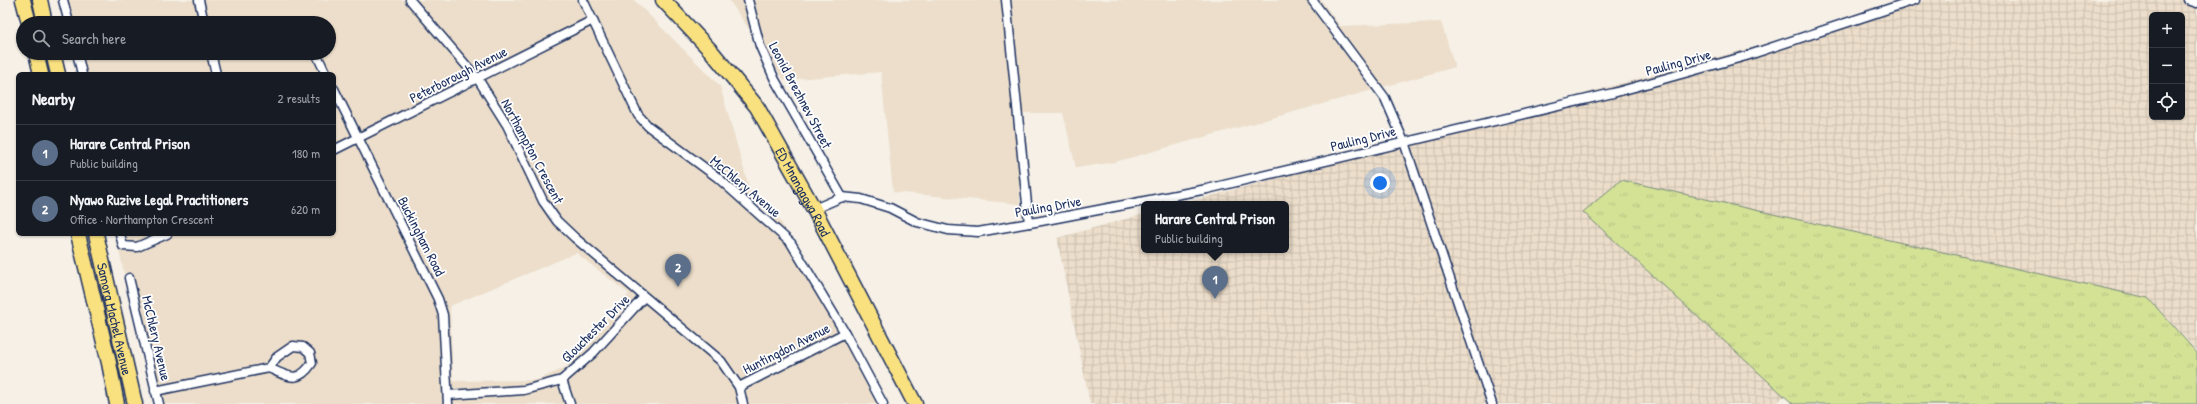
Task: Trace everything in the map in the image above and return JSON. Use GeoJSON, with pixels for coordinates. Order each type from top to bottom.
{"type":"FeatureCollection","features":[{"type":"Feature","properties":{"kind":"highway"},"geometry":{"type":"LineString","coordinates":[[23,0],[27,16]]}},
{"type":"Feature","properties":{"kind":"highway"},"geometry":{"type":"LineString","coordinates":[[40,0],[44,16]]}},
{"type":"Feature","properties":{"kind":"highway","name":"ED Mnangagwa Road"},"geometry":{"type":"LineString","coordinates":[[663,0],[712,52],[757,107],[814,209],[915,404]]}},
{"type":"Feature","properties":{"kind":"highway"},"geometry":{"type":"LineString","coordinates":[[38,60],[41,72]]}},
{"type":"Feature","properties":{"kind":"highway"},"geometry":{"type":"LineString","coordinates":[[55,60],[58,72]]}},
{"type":"Feature","properties":{"kind":"highway"},"geometry":{"type":"LineString","coordinates":[[78,236],[109,363],[117,404]]}},
{"type":"Feature","properties":{"kind":"highway","name":"Samora Machel Avenue"},"geometry":{"type":"LineString","coordinates":[[96,236],[135,404]]}},
{"type":"Feature","properties":{"kind":"street"},"geometry":{"type":"LineString","coordinates":[[63,0],[67,16]]}},
{"type":"Feature","properties":{"kind":"street"},"geometry":{"type":"LineString","coordinates":[[199,0],[202,16]]}},
{"type":"Feature","properties":{"kind":"street","name":"Northampton Crescent"},"geometry":{"type":"LineString","coordinates":[[410,0],[478,79],[507,125],[543,201],[557,221],[574,238],[721,361],[739,387],[744,404]]}},
{"type":"Feature","properties":{"kind":"street","name":"McChlery Avenue"},"geometry":{"type":"LineString","coordinates":[[582,0],[638,115],[648,126],[717,177],[791,243],[845,333],[883,404]]}},
{"type":"Feature","properties":{"kind":"street","name":"Leonid Brezhnev Street"},"geometry":{"type":"LineString","coordinates":[[748,0],[760,46],[775,80],[842,197]]}},
{"type":"Feature","properties":{"kind":"street"},"geometry":{"type":"LineString","coordinates":[[1006,0],[1029,222]]}},
{"type":"Feature","properties":{"kind":"street"},"geometry":{"type":"LineString","coordinates":[[1312,0],[1385,98],[1404,142],[1492,404]]}},
{"type":"Feature","properties":{"kind":"street","name":"Pauling Drive"},"geometry":{"type":"LineString","coordinates":[[1142,201],[1206,189],[1613,93],[1746,56],[1915,0]]}},
{"type":"Feature","properties":{"kind":"street"},"geometry":{"type":"LineString","coordinates":[[2188,0],[2197,3]]}},
{"type":"Feature","properties":{"kind":"street","name":"Peterborough Avenue"},"geometry":{"type":"LineString","coordinates":[[336,149],[593,20]]}},
{"type":"Feature","properties":{"kind":"street"},"geometry":{"type":"LineString","coordinates":[[79,60],[82,72]]}},
{"type":"Feature","properties":{"kind":"street"},"geometry":{"type":"LineString","coordinates":[[213,60],[216,72]]}},
{"type":"Feature","properties":{"kind":"street"},"geometry":{"type":"LineString","coordinates":[[319,60],[325,72]]}},
{"type":"Feature","properties":{"kind":"street","name":"Buckingham Road"},"geometry":{"type":"LineString","coordinates":[[336,93],[438,299],[443,316],[448,404]]}},
{"type":"Feature","properties":{"kind":"street","name":"Pauling Drive"},"geometry":{"type":"LineString","coordinates":[[814,209],[842,197],[861,199],[890,208],[917,222],[948,230],[978,232],[1141,201]]}},
{"type":"Feature","properties":{"kind":"street"},"geometry":{"type":"LineString","coordinates":[[120,236],[122,246],[137,247],[162,236]]}},
{"type":"Feature","properties":{"kind":"street","name":"McChlery Avenue"},"geometry":{"type":"LineString","coordinates":[[129,278],[159,404]]}},
{"type":"Feature","properties":{"kind":"street","name":"Glouchester Drive"},"geometry":{"type":"LineString","coordinates":[[448,395],[524,390],[562,380],[593,353],[644,297]]}},
{"type":"Feature","properties":{"kind":"street","name":"Huntingdon Avenue"},"geometry":{"type":"LineString","coordinates":[[739,387],[845,333]]}},
{"type":"Feature","properties":{"kind":"street"},"geometry":{"type":"LineString","coordinates":[[155,391],[269,368],[290,377],[298,377],[305,373],[312,363],[310,353],[303,347],[293,346],[277,357],[269,368]]}},
{"type":"Feature","properties":{"kind":"street"},"geometry":{"type":"LineString","coordinates":[[562,380],[570,404]]}},
{"type":"Feature","properties":{"kind":"shaded area"},"geometry":{"type":"Polygon","coordinates":[[[60,0],[634,0],[720,86],[759,222],[778,217],[878,404],[155,404],[115,236],[336,236],[336,72],[77,72],[74,60],[336,60],[336,16],[63,16],[60,0]],[[576,253],[450,306],[453,381],[537,380],[567,367],[629,294],[576,253]]]}},
{"type":"Feature","properties":{"kind":"shaded area"},"geometry":{"type":"Polygon","coordinates":[[[729,0],[1321,0],[1340,26],[1441,22],[1455,67],[1115,162],[1076,168],[1063,113],[1018,113],[1020,204],[893,192],[881,72],[784,80],[729,0]]]}},
{"type":"Feature","properties":{"kind":"shaded area"},"geometry":{"type":"Polygon","coordinates":[[[1926,0],[2197,0],[2197,351],[2148,298],[1621,180],[1583,212],[1784,396],[1776,404],[1090,404],[1057,238],[1141,215],[1141,253],[1289,253],[1289,201],[1193,201],[1926,0]]]}},
{"type":"Feature","properties":{"kind":"green space"},"geometry":{"type":"Polygon","coordinates":[[[1621,180],[2148,298],[2197,353],[2197,404],[1793,404],[1583,212],[1621,180]]]}},
{"type":"Feature","properties":{"kind":"place","name":"Nyawo Ruzive Legal Practitioners"},"geometry":{"type":"Point","coordinates":[678,287]}},
{"type":"Feature","properties":{"kind":"place","name":"Harare Central Prison"},"geometry":{"type":"Point","coordinates":[1215,299]}}]}
